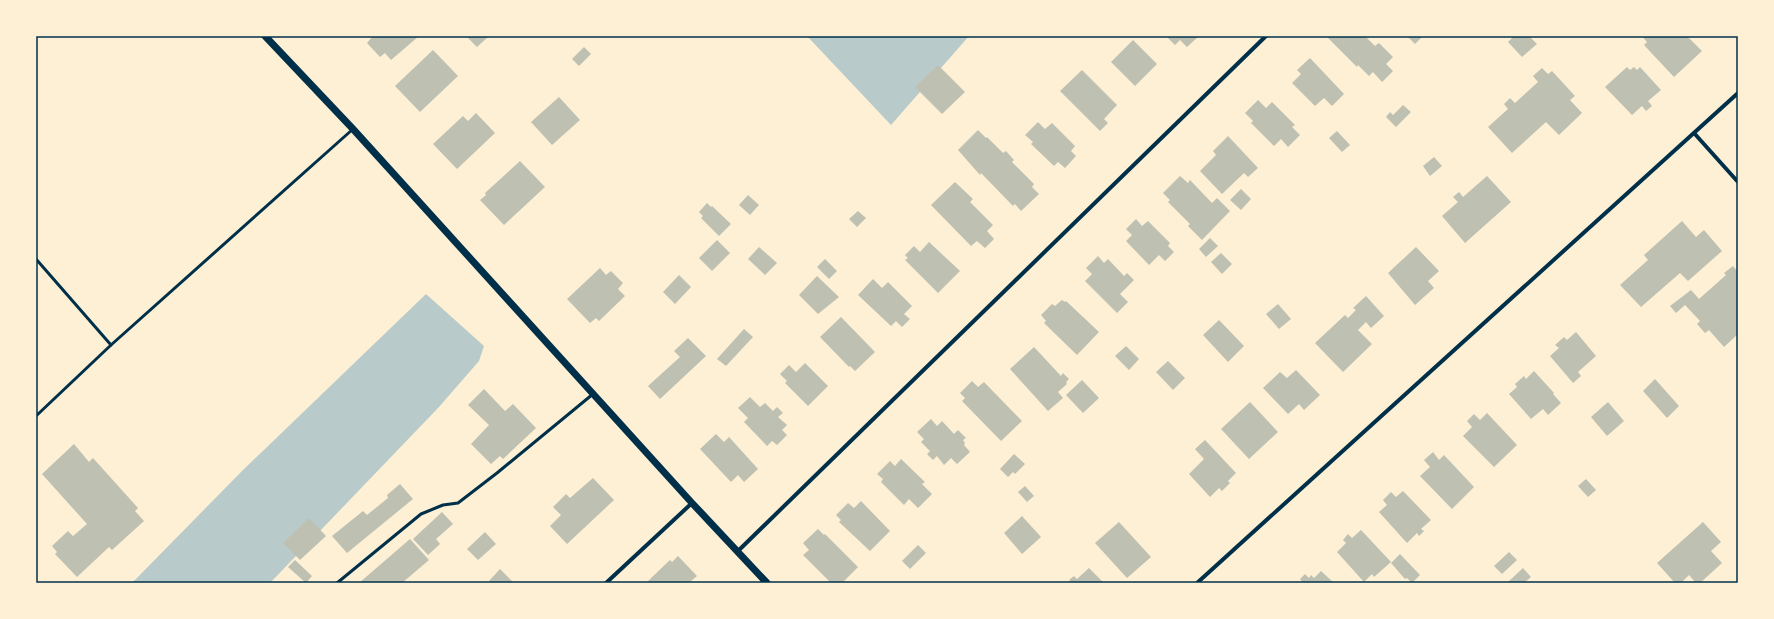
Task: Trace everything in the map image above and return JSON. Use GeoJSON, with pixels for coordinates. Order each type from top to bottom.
{"type":"FeatureCollection","features":[{"type":"Feature","properties":{"kind":"street"},"geometry":{"type":"LineString","coordinates":[[265,36],[353,129],[692,503],[738,550],[767,583]]}},
{"type":"Feature","properties":{"kind":"street"},"geometry":{"type":"LineString","coordinates":[[738,550],[1266,36]]}},
{"type":"Feature","properties":{"kind":"street"},"geometry":{"type":"LineString","coordinates":[[1197,583],[1738,93]]}},
{"type":"Feature","properties":{"kind":"street"},"geometry":{"type":"LineString","coordinates":[[1694,134],[1738,182]]}},
{"type":"Feature","properties":{"kind":"street"},"geometry":{"type":"LineString","coordinates":[[606,583],[692,503]]}},
{"type":"Feature","properties":{"kind":"lane"},"geometry":{"type":"LineString","coordinates":[[36,416],[111,346],[353,129]]}},
{"type":"Feature","properties":{"kind":"lane"},"geometry":{"type":"LineString","coordinates":[[36,259],[111,346]]}},
{"type":"Feature","properties":{"kind":"lane"},"geometry":{"type":"LineString","coordinates":[[337,583],[421,514],[443,505],[458,502],[486,482],[593,394]]}},
{"type":"Feature","properties":{"kind":"shaded area"},"geometry":{"type":"Polygon","coordinates":[[[807,36],[969,36],[891,125],[807,36]]]}},
{"type":"Feature","properties":{"kind":"shaded area"},"geometry":{"type":"Polygon","coordinates":[[[426,294],[484,346],[479,361],[439,407],[270,583],[132,583],[243,470],[426,294]]]}},
{"type":"Feature","properties":{"kind":"building"},"geometry":{"type":"Polygon","coordinates":[[[373,36],[419,36],[391,60],[385,53],[380,57],[367,43],[373,36]]]}},
{"type":"Feature","properties":{"kind":"building"},"geometry":{"type":"Polygon","coordinates":[[[466,36],[489,36],[477,47],[466,36]]]}},
{"type":"Feature","properties":{"kind":"building"},"geometry":{"type":"Polygon","coordinates":[[[1166,36],[1199,36],[1187,47],[1180,40],[1175,45],[1166,36]]]}},
{"type":"Feature","properties":{"kind":"building"},"geometry":{"type":"Polygon","coordinates":[[[1326,36],[1365,36],[1375,46],[1379,43],[1393,57],[1386,64],[1393,71],[1382,82],[1373,72],[1369,76],[1358,65],[1357,67],[1326,36]]]}},
{"type":"Feature","properties":{"kind":"building"},"geometry":{"type":"Polygon","coordinates":[[[1407,36],[1423,36],[1415,44],[1407,36]]]}},
{"type":"Feature","properties":{"kind":"building"},"geometry":{"type":"Polygon","coordinates":[[[1514,36],[1529,36],[1537,44],[1522,57],[1508,42],[1514,36]]]}},
{"type":"Feature","properties":{"kind":"building"},"geometry":{"type":"Polygon","coordinates":[[[1642,36],[1687,36],[1702,51],[1674,77],[1644,45],[1647,42],[1642,36]]]}},
{"type":"Feature","properties":{"kind":"building"},"geometry":{"type":"Polygon","coordinates":[[[1133,40],[1157,64],[1135,86],[1111,62],[1133,40]]]}},
{"type":"Feature","properties":{"kind":"building"},"geometry":{"type":"Polygon","coordinates":[[[584,47],[591,54],[579,66],[572,59],[584,47]]]}},
{"type":"Feature","properties":{"kind":"building"},"geometry":{"type":"Polygon","coordinates":[[[433,50],[458,76],[420,112],[395,86],[433,50]]]}},
{"type":"Feature","properties":{"kind":"building"},"geometry":{"type":"Polygon","coordinates":[[[1310,58],[1344,94],[1332,106],[1324,98],[1315,106],[1292,83],[1301,74],[1297,70],[1310,58]]]}},
{"type":"Feature","properties":{"kind":"building"},"geometry":{"type":"Polygon","coordinates":[[[938,65],[965,92],[942,114],[915,87],[938,65]]]}},
{"type":"Feature","properties":{"kind":"building"},"geometry":{"type":"Polygon","coordinates":[[[1627,67],[1630,70],[1634,67],[1637,70],[1640,67],[1661,90],[1648,101],[1652,106],[1646,111],[1642,106],[1632,115],[1605,87],[1627,67]]]}},
{"type":"Feature","properties":{"kind":"building"},"geometry":{"type":"Polygon","coordinates":[[[1542,68],[1548,74],[1552,71],[1575,96],[1570,100],[1582,113],[1559,135],[1546,122],[1512,153],[1488,127],[1508,109],[1504,104],[1510,98],[1515,103],[1538,82],[1533,76],[1542,68]]]}},
{"type":"Feature","properties":{"kind":"building"},"geometry":{"type":"Polygon","coordinates":[[[1082,70],[1117,105],[1104,119],[1108,123],[1100,131],[1060,91],[1082,70]]]}},
{"type":"Feature","properties":{"kind":"building"},"geometry":{"type":"Polygon","coordinates":[[[559,97],[580,120],[552,145],[531,122],[559,97]]]}},
{"type":"Feature","properties":{"kind":"building"},"geometry":{"type":"Polygon","coordinates":[[[1258,100],[1266,108],[1272,102],[1295,125],[1292,127],[1300,135],[1288,147],[1281,139],[1274,146],[1251,123],[1253,121],[1245,113],[1258,100]]]}},
{"type":"Feature","properties":{"kind":"building"},"geometry":{"type":"Polygon","coordinates":[[[1403,105],[1411,112],[1396,127],[1386,117],[1390,112],[1393,115],[1403,105]]]}},
{"type":"Feature","properties":{"kind":"building"},"geometry":{"type":"Polygon","coordinates":[[[476,113],[495,133],[457,169],[433,144],[463,116],[468,121],[476,113]]]}},
{"type":"Feature","properties":{"kind":"building"},"geometry":{"type":"Polygon","coordinates":[[[1038,122],[1045,129],[1052,123],[1075,146],[1071,151],[1076,156],[1065,168],[1058,162],[1054,166],[1031,144],[1033,142],[1025,135],[1038,122]]]}},
{"type":"Feature","properties":{"kind":"building"},"geometry":{"type":"Polygon","coordinates":[[[978,130],[1003,153],[1006,151],[1014,160],[1012,162],[1034,184],[1032,187],[1039,194],[1021,211],[1015,204],[1013,206],[981,173],[980,175],[958,150],[978,130]]]}},
{"type":"Feature","properties":{"kind":"building"},"geometry":{"type":"Polygon","coordinates":[[[1337,131],[1350,145],[1342,152],[1329,138],[1337,131]]]}},
{"type":"Feature","properties":{"kind":"building"},"geometry":{"type":"Polygon","coordinates":[[[1228,136],[1258,168],[1248,177],[1244,173],[1222,194],[1200,171],[1216,155],[1213,151],[1228,136]]]}},
{"type":"Feature","properties":{"kind":"building"},"geometry":{"type":"Polygon","coordinates":[[[1434,157],[1442,166],[1430,176],[1423,166],[1434,157]]]}},
{"type":"Feature","properties":{"kind":"building"},"geometry":{"type":"Polygon","coordinates":[[[520,161],[545,187],[504,225],[480,200],[486,195],[485,193],[520,161]]]}},
{"type":"Feature","properties":{"kind":"building"},"geometry":{"type":"Polygon","coordinates":[[[1180,176],[1188,183],[1190,180],[1212,203],[1217,198],[1230,211],[1202,240],[1188,226],[1190,224],[1168,202],[1170,200],[1163,193],[1180,176]]]}},
{"type":"Feature","properties":{"kind":"building"},"geometry":{"type":"Polygon","coordinates":[[[1487,176],[1511,202],[1465,243],[1442,216],[1458,202],[1453,197],[1459,192],[1463,197],[1487,176]]]}},
{"type":"Feature","properties":{"kind":"building"},"geometry":{"type":"Polygon","coordinates":[[[955,182],[973,199],[970,202],[993,225],[987,231],[994,239],[985,248],[977,241],[971,246],[931,205],[955,182]]]}},
{"type":"Feature","properties":{"kind":"building"},"geometry":{"type":"Polygon","coordinates":[[[1241,189],[1251,199],[1241,210],[1230,200],[1241,189]]]}},
{"type":"Feature","properties":{"kind":"building"},"geometry":{"type":"Polygon","coordinates":[[[748,195],[759,205],[750,215],[739,205],[748,195]]]}},
{"type":"Feature","properties":{"kind":"building"},"geometry":{"type":"Polygon","coordinates":[[[707,203],[731,224],[719,236],[701,218],[703,216],[699,212],[707,203]]]}},
{"type":"Feature","properties":{"kind":"building"},"geometry":{"type":"Polygon","coordinates":[[[858,211],[866,218],[857,227],[849,219],[858,211]]]}},
{"type":"Feature","properties":{"kind":"building"},"geometry":{"type":"Polygon","coordinates":[[[1136,219],[1142,226],[1148,221],[1170,243],[1168,246],[1174,252],[1165,261],[1159,255],[1149,265],[1126,241],[1132,235],[1126,229],[1136,219]]]}},
{"type":"Feature","properties":{"kind":"building"},"geometry":{"type":"Polygon","coordinates":[[[1682,221],[1696,237],[1704,230],[1722,251],[1688,281],[1680,273],[1641,307],[1620,285],[1648,260],[1644,255],[1682,221]]]}},
{"type":"Feature","properties":{"kind":"building"},"geometry":{"type":"Polygon","coordinates":[[[1210,238],[1218,246],[1206,257],[1199,249],[1210,238]]]}},
{"type":"Feature","properties":{"kind":"building"},"geometry":{"type":"Polygon","coordinates":[[[717,240],[730,253],[712,271],[699,258],[717,240]]]}},
{"type":"Feature","properties":{"kind":"building"},"geometry":{"type":"Polygon","coordinates":[[[929,242],[960,271],[938,293],[905,260],[908,258],[905,255],[914,246],[920,252],[929,242]]]}},
{"type":"Feature","properties":{"kind":"building"},"geometry":{"type":"Polygon","coordinates":[[[759,247],[777,263],[765,275],[748,259],[759,247]]]}},
{"type":"Feature","properties":{"kind":"building"},"geometry":{"type":"Polygon","coordinates":[[[1416,247],[1439,271],[1428,281],[1434,288],[1415,305],[1388,273],[1416,247]]]}},
{"type":"Feature","properties":{"kind":"building"},"geometry":{"type":"Polygon","coordinates":[[[1221,253],[1232,264],[1222,274],[1211,262],[1221,253]]]}},
{"type":"Feature","properties":{"kind":"building"},"geometry":{"type":"Polygon","coordinates":[[[1098,256],[1104,263],[1108,259],[1124,276],[1127,273],[1134,280],[1120,294],[1128,302],[1117,313],[1085,281],[1092,274],[1086,268],[1098,256]]]}},
{"type":"Feature","properties":{"kind":"building"},"geometry":{"type":"Polygon","coordinates":[[[825,259],[837,271],[829,279],[817,267],[825,259]]]}},
{"type":"Feature","properties":{"kind":"building"},"geometry":{"type":"Polygon","coordinates":[[[1733,266],[1738,272],[1738,334],[1724,347],[1709,330],[1705,333],[1697,324],[1700,321],[1685,305],[1676,313],[1670,306],[1691,290],[1699,299],[1726,275],[1724,273],[1733,266]]]}},
{"type":"Feature","properties":{"kind":"building"},"geometry":{"type":"Polygon","coordinates":[[[600,268],[606,275],[611,271],[623,283],[618,289],[625,296],[599,321],[596,318],[590,323],[567,299],[600,268]]]}},
{"type":"Feature","properties":{"kind":"building"},"geometry":{"type":"Polygon","coordinates":[[[679,275],[691,287],[675,304],[663,292],[679,275]]]}},
{"type":"Feature","properties":{"kind":"building"},"geometry":{"type":"Polygon","coordinates":[[[817,276],[839,297],[818,314],[799,295],[817,276]]]}},
{"type":"Feature","properties":{"kind":"building"},"geometry":{"type":"Polygon","coordinates":[[[873,279],[882,288],[888,282],[912,306],[904,314],[910,319],[902,327],[896,321],[891,326],[858,295],[873,279]]]}},
{"type":"Feature","properties":{"kind":"building"},"geometry":{"type":"Polygon","coordinates":[[[1366,296],[1384,316],[1371,328],[1366,322],[1358,330],[1372,344],[1343,372],[1315,343],[1345,315],[1348,318],[1356,310],[1353,308],[1366,296]]]}},
{"type":"Feature","properties":{"kind":"building"},"geometry":{"type":"Polygon","coordinates":[[[1062,300],[1065,302],[1066,301],[1099,332],[1077,355],[1044,323],[1046,321],[1041,315],[1052,304],[1055,306],[1062,300]]]}},
{"type":"Feature","properties":{"kind":"building"},"geometry":{"type":"Polygon","coordinates":[[[1278,304],[1291,319],[1279,329],[1266,314],[1278,304]]]}},
{"type":"Feature","properties":{"kind":"building"},"geometry":{"type":"Polygon","coordinates":[[[841,317],[875,352],[855,371],[850,366],[849,367],[820,337],[841,317]]]}},
{"type":"Feature","properties":{"kind":"building"},"geometry":{"type":"Polygon","coordinates":[[[1219,320],[1244,346],[1228,362],[1203,335],[1219,320]]]}},
{"type":"Feature","properties":{"kind":"building"},"geometry":{"type":"Polygon","coordinates":[[[744,329],[753,337],[726,366],[717,359],[744,329]]]}},
{"type":"Feature","properties":{"kind":"building"},"geometry":{"type":"Polygon","coordinates":[[[1576,332],[1596,356],[1578,372],[1581,376],[1573,383],[1550,356],[1559,348],[1555,345],[1564,337],[1567,340],[1576,332]]]}},
{"type":"Feature","properties":{"kind":"building"},"geometry":{"type":"Polygon","coordinates":[[[688,338],[706,356],[660,399],[648,386],[680,357],[674,351],[688,338]]]}},
{"type":"Feature","properties":{"kind":"building"},"geometry":{"type":"Polygon","coordinates":[[[1126,346],[1139,359],[1129,370],[1115,356],[1126,346]]]}},
{"type":"Feature","properties":{"kind":"building"},"geometry":{"type":"Polygon","coordinates":[[[1034,347],[1061,376],[1063,373],[1069,379],[1066,382],[1067,384],[1058,392],[1063,398],[1048,411],[1010,369],[1034,347]]]}},
{"type":"Feature","properties":{"kind":"building"},"geometry":{"type":"Polygon","coordinates":[[[1168,361],[1185,378],[1173,390],[1156,372],[1168,361]]]}},
{"type":"Feature","properties":{"kind":"building"},"geometry":{"type":"Polygon","coordinates":[[[805,363],[828,386],[808,406],[785,383],[787,381],[780,374],[789,365],[796,372],[805,363]]]}},
{"type":"Feature","properties":{"kind":"building"},"geometry":{"type":"Polygon","coordinates":[[[1296,370],[1320,395],[1304,410],[1299,404],[1288,414],[1263,388],[1280,372],[1287,378],[1296,370]]]}},
{"type":"Feature","properties":{"kind":"building"},"geometry":{"type":"Polygon","coordinates":[[[1534,371],[1561,403],[1548,415],[1543,409],[1531,419],[1509,394],[1517,387],[1515,384],[1524,376],[1526,379],[1534,371]]]}},
{"type":"Feature","properties":{"kind":"building"},"geometry":{"type":"Polygon","coordinates":[[[1655,379],[1679,406],[1667,418],[1643,391],[1655,379]]]}},
{"type":"Feature","properties":{"kind":"building"},"geometry":{"type":"Polygon","coordinates":[[[1082,380],[1099,398],[1083,413],[1066,395],[1082,380]]]}},
{"type":"Feature","properties":{"kind":"building"},"geometry":{"type":"Polygon","coordinates":[[[972,381],[978,387],[984,382],[1022,421],[1001,441],[962,401],[965,398],[960,393],[972,381]]]}},
{"type":"Feature","properties":{"kind":"building"},"geometry":{"type":"Polygon","coordinates":[[[484,389],[505,411],[513,404],[536,428],[503,459],[500,456],[491,464],[471,444],[489,425],[468,405],[484,389]]]}},
{"type":"Feature","properties":{"kind":"building"},"geometry":{"type":"Polygon","coordinates":[[[750,397],[760,407],[765,403],[773,411],[777,407],[783,413],[778,417],[787,425],[782,430],[787,435],[777,445],[772,441],[767,446],[744,422],[748,418],[738,408],[750,397]]]}},
{"type":"Feature","properties":{"kind":"building"},"geometry":{"type":"Polygon","coordinates":[[[1250,402],[1278,432],[1249,459],[1221,429],[1250,402]]]}},
{"type":"Feature","properties":{"kind":"building"},"geometry":{"type":"Polygon","coordinates":[[[1608,402],[1624,421],[1607,436],[1591,417],[1608,402]]]}},
{"type":"Feature","properties":{"kind":"building"},"geometry":{"type":"Polygon","coordinates":[[[1487,413],[1517,445],[1494,467],[1463,436],[1472,427],[1467,421],[1474,414],[1480,420],[1487,413]]]}},
{"type":"Feature","properties":{"kind":"building"},"geometry":{"type":"Polygon","coordinates":[[[931,419],[937,426],[942,421],[954,434],[958,430],[966,438],[963,440],[965,443],[964,445],[970,452],[957,464],[951,458],[944,465],[937,456],[933,460],[927,454],[930,451],[921,442],[924,439],[917,432],[931,419]]]}},
{"type":"Feature","properties":{"kind":"building"},"geometry":{"type":"Polygon","coordinates":[[[716,434],[724,442],[729,437],[758,469],[744,482],[738,475],[731,482],[700,449],[716,434]]]}},
{"type":"Feature","properties":{"kind":"building"},"geometry":{"type":"Polygon","coordinates":[[[1205,440],[1236,473],[1228,481],[1230,483],[1222,491],[1219,488],[1210,497],[1189,474],[1204,459],[1195,449],[1205,440]]]}},
{"type":"Feature","properties":{"kind":"building"},"geometry":{"type":"Polygon","coordinates":[[[74,444],[89,462],[93,458],[138,508],[135,511],[144,521],[112,550],[109,547],[77,577],[55,554],[57,552],[52,546],[68,531],[73,536],[87,524],[42,474],[74,444]]]}},
{"type":"Feature","properties":{"kind":"building"},"geometry":{"type":"Polygon","coordinates":[[[1433,452],[1439,460],[1444,455],[1474,487],[1452,509],[1420,476],[1430,467],[1424,460],[1433,452]]]}},
{"type":"Feature","properties":{"kind":"building"},"geometry":{"type":"Polygon","coordinates":[[[1014,454],[1025,464],[1015,474],[1013,472],[1008,477],[1000,469],[1014,454]]]}},
{"type":"Feature","properties":{"kind":"building"},"geometry":{"type":"Polygon","coordinates":[[[901,459],[925,482],[922,484],[932,494],[918,508],[909,499],[904,505],[881,482],[883,479],[877,474],[890,461],[895,466],[901,459]]]}},
{"type":"Feature","properties":{"kind":"building"},"geometry":{"type":"Polygon","coordinates":[[[593,478],[614,500],[567,544],[550,526],[561,515],[553,507],[566,494],[570,498],[593,478]]]}},
{"type":"Feature","properties":{"kind":"building"},"geometry":{"type":"Polygon","coordinates":[[[1586,479],[1596,490],[1588,497],[1578,486],[1586,479]]]}},
{"type":"Feature","properties":{"kind":"building"},"geometry":{"type":"Polygon","coordinates":[[[400,484],[413,499],[347,553],[332,536],[363,511],[367,515],[388,498],[387,495],[400,484]]]}},
{"type":"Feature","properties":{"kind":"building"},"geometry":{"type":"Polygon","coordinates":[[[1025,486],[1034,496],[1027,502],[1018,492],[1025,486]]]}},
{"type":"Feature","properties":{"kind":"building"},"geometry":{"type":"Polygon","coordinates":[[[1403,491],[1431,520],[1421,529],[1424,531],[1419,536],[1417,533],[1407,543],[1379,512],[1387,505],[1383,500],[1391,492],[1396,497],[1403,491]]]}},
{"type":"Feature","properties":{"kind":"building"},"geometry":{"type":"Polygon","coordinates":[[[861,501],[890,531],[870,551],[839,522],[841,520],[836,515],[848,503],[854,508],[861,501]]]}},
{"type":"Feature","properties":{"kind":"building"},"geometry":{"type":"Polygon","coordinates":[[[442,512],[453,524],[436,539],[440,544],[428,555],[413,539],[442,512]]]}},
{"type":"Feature","properties":{"kind":"building"},"geometry":{"type":"Polygon","coordinates":[[[1022,516],[1041,537],[1022,554],[1004,533],[1022,516]]]}},
{"type":"Feature","properties":{"kind":"building"},"geometry":{"type":"Polygon","coordinates":[[[309,518],[326,536],[300,560],[283,543],[309,518]]]}},
{"type":"Feature","properties":{"kind":"building"},"geometry":{"type":"Polygon","coordinates":[[[1119,522],[1151,557],[1127,578],[1095,543],[1119,522]]]}},
{"type":"Feature","properties":{"kind":"building"},"geometry":{"type":"Polygon","coordinates":[[[1703,522],[1721,542],[1711,551],[1722,563],[1700,583],[1696,583],[1689,575],[1681,583],[1675,583],[1657,563],[1703,522]]]}},
{"type":"Feature","properties":{"kind":"building"},"geometry":{"type":"Polygon","coordinates":[[[818,529],[858,567],[843,582],[845,583],[831,583],[803,555],[809,550],[803,543],[818,529]]]}},
{"type":"Feature","properties":{"kind":"building"},"geometry":{"type":"Polygon","coordinates":[[[1361,530],[1391,562],[1374,577],[1372,574],[1364,582],[1337,552],[1346,543],[1343,540],[1348,534],[1352,538],[1361,530]]]}},
{"type":"Feature","properties":{"kind":"building"},"geometry":{"type":"Polygon","coordinates":[[[485,532],[496,544],[478,560],[467,549],[485,532]]]}},
{"type":"Feature","properties":{"kind":"building"},"geometry":{"type":"Polygon","coordinates":[[[410,539],[429,560],[402,583],[359,583],[410,539]]]}},
{"type":"Feature","properties":{"kind":"building"},"geometry":{"type":"Polygon","coordinates":[[[918,545],[926,553],[910,569],[902,561],[918,545]]]}},
{"type":"Feature","properties":{"kind":"building"},"geometry":{"type":"Polygon","coordinates":[[[1509,552],[1517,560],[1502,574],[1494,566],[1509,552]]]}},
{"type":"Feature","properties":{"kind":"building"},"geometry":{"type":"Polygon","coordinates":[[[1400,554],[1420,575],[1412,583],[1407,578],[1405,579],[1391,563],[1400,554]]]}},
{"type":"Feature","properties":{"kind":"building"},"geometry":{"type":"Polygon","coordinates":[[[678,556],[697,576],[691,581],[692,583],[650,583],[648,581],[670,560],[672,562],[678,556]]]}},
{"type":"Feature","properties":{"kind":"building"},"geometry":{"type":"Polygon","coordinates":[[[295,560],[312,576],[306,583],[288,567],[295,560]]]}},
{"type":"Feature","properties":{"kind":"building"},"geometry":{"type":"Polygon","coordinates":[[[1089,568],[1104,583],[1072,583],[1069,580],[1074,576],[1077,579],[1089,568]]]}},
{"type":"Feature","properties":{"kind":"building"},"geometry":{"type":"Polygon","coordinates":[[[1523,568],[1531,577],[1524,583],[1508,582],[1523,568]]]}},
{"type":"Feature","properties":{"kind":"building"},"geometry":{"type":"Polygon","coordinates":[[[500,569],[514,583],[491,583],[489,581],[500,569]]]}},
{"type":"Feature","properties":{"kind":"building"},"geometry":{"type":"Polygon","coordinates":[[[1321,571],[1334,583],[1303,583],[1300,579],[1305,574],[1309,578],[1311,575],[1314,578],[1321,571]]]}}]}
